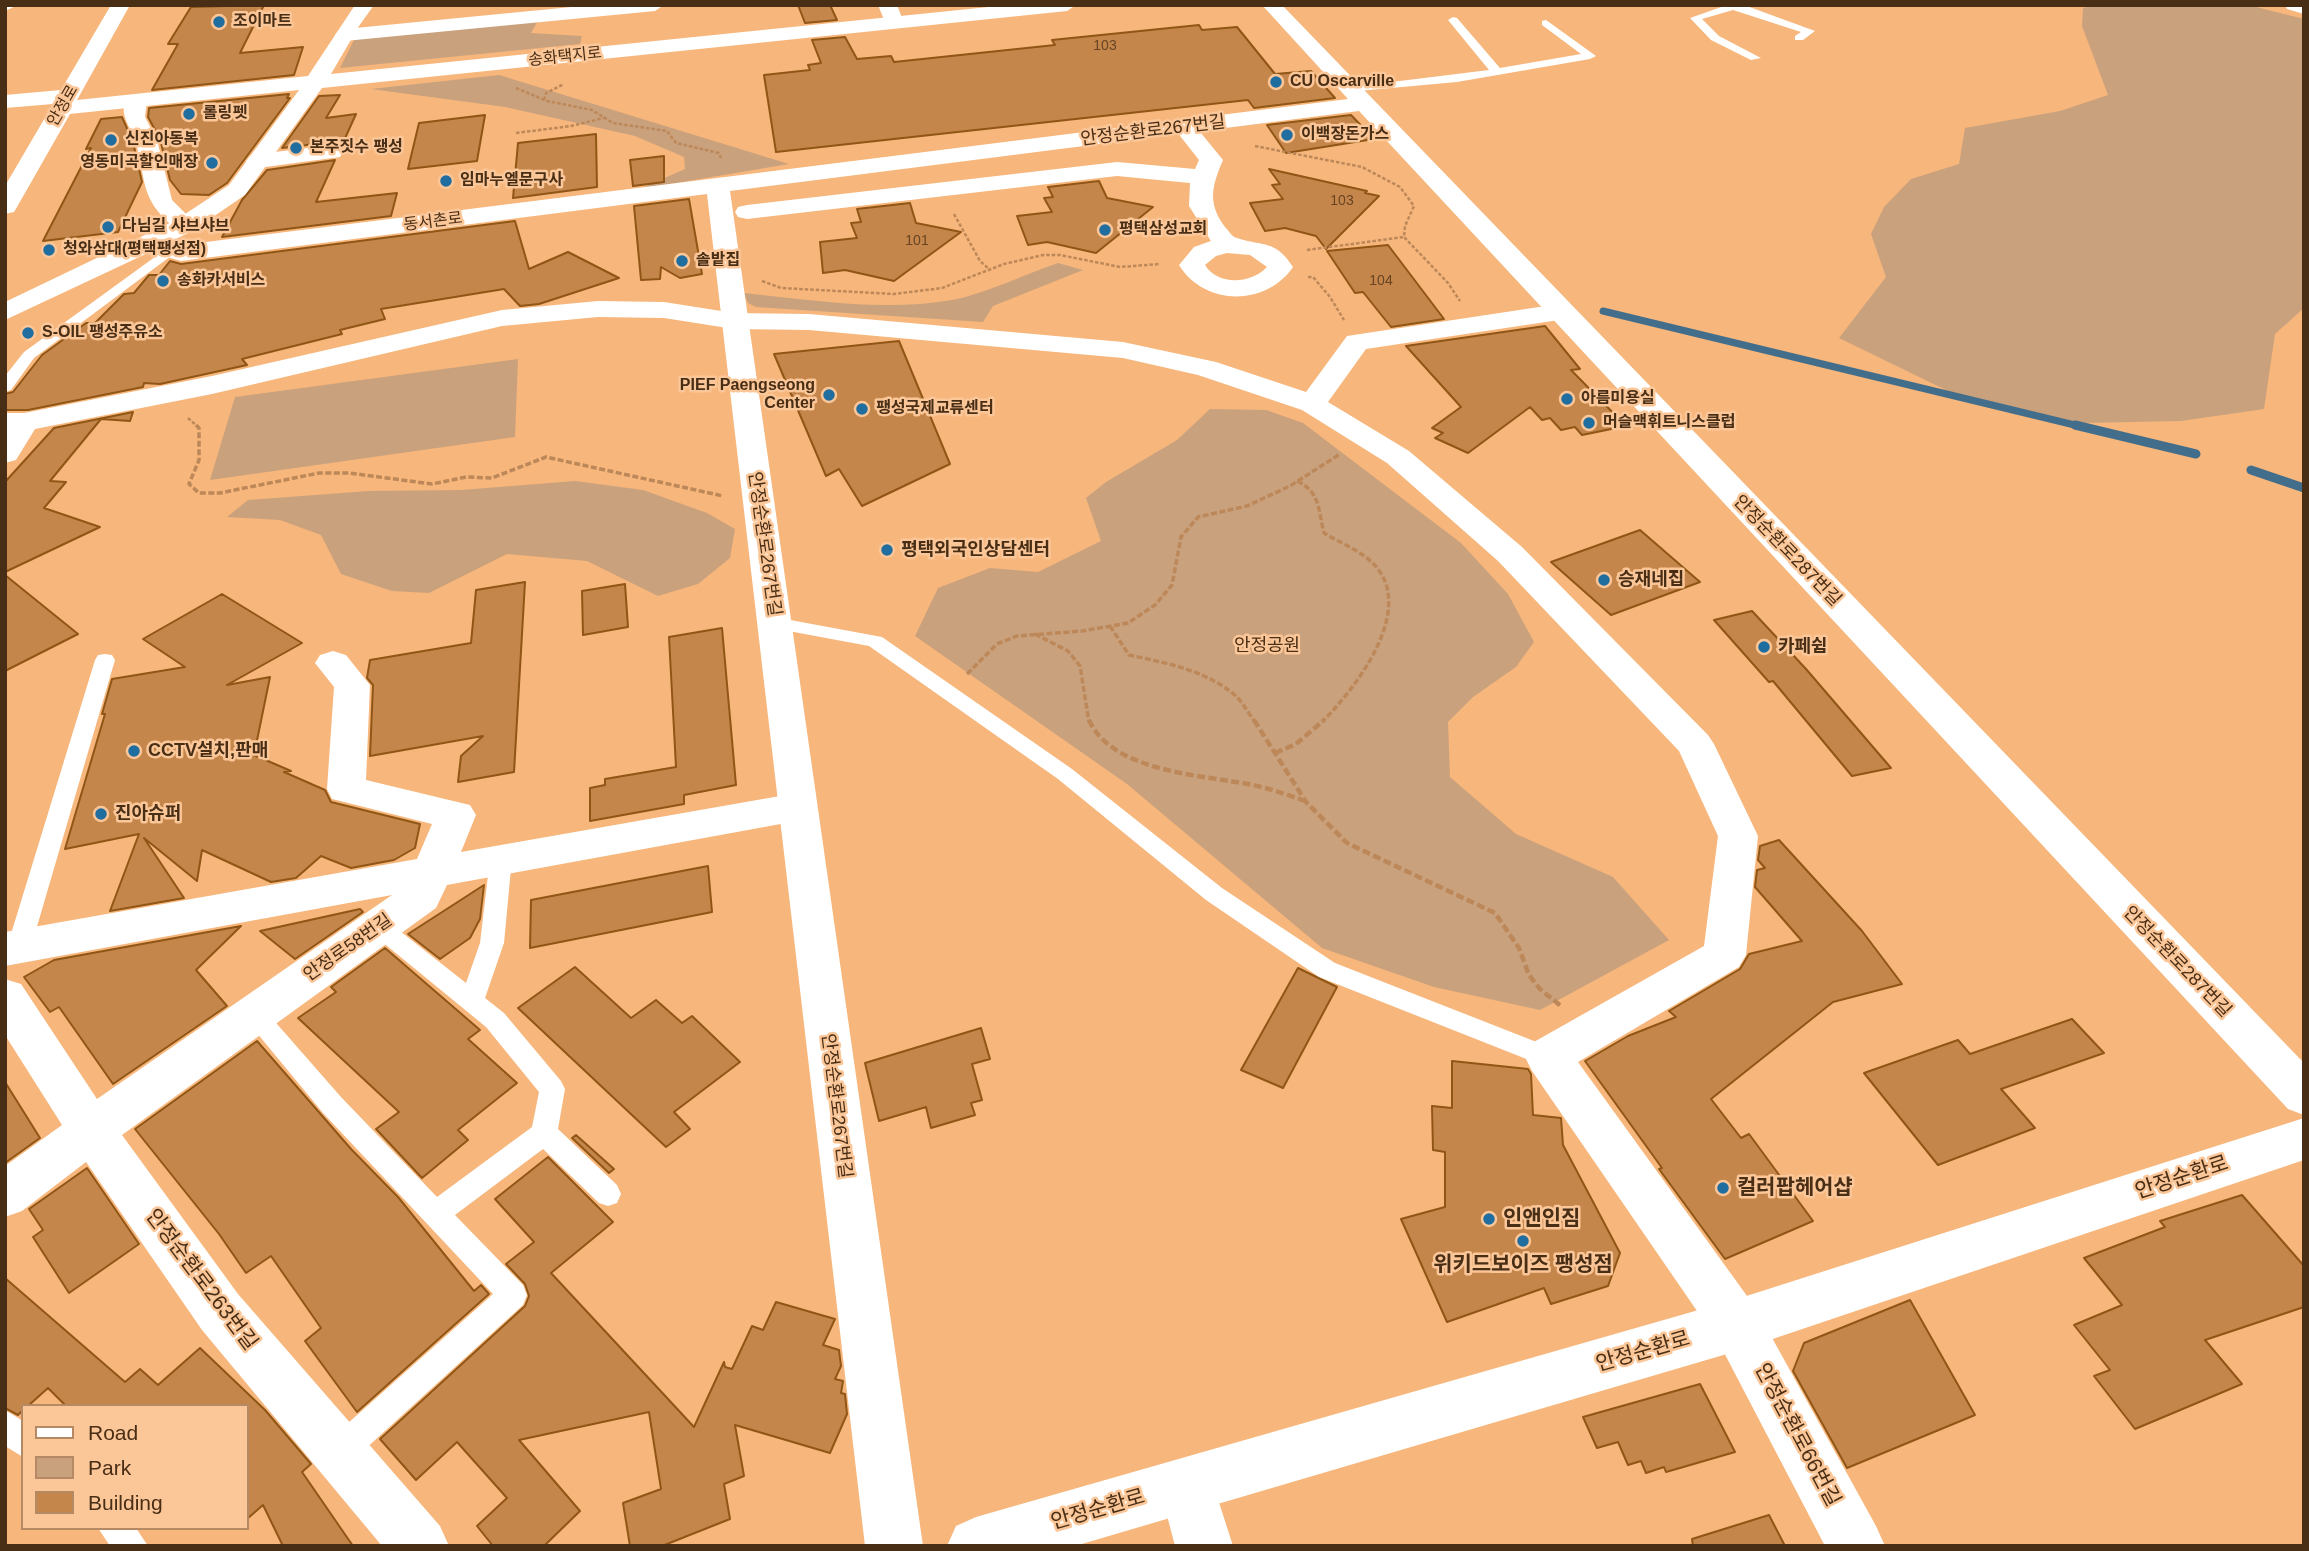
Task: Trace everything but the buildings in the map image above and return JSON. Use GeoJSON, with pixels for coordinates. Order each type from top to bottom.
{"type":"FeatureCollection","features":[{"type":"Feature","properties":{"kind":"street","name":"안정로"},"geometry":{"type":"LineString","coordinates":[[8,199],[121,5]]}},
{"type":"Feature","properties":{"kind":"street","name":"동서촌로"},"geometry":{"type":"LineString","coordinates":[[5,312],[160,247],[185,225],[237,190],[315,83],[365,5]]}},
{"type":"Feature","properties":{"kind":"street"},"geometry":{"type":"LineString","coordinates":[[345,35],[655,5]]}},
{"type":"Feature","properties":{"kind":"street","name":"송화택지로"},"geometry":{"type":"LineString","coordinates":[[5,102],[136,101],[315,83],[890,14],[1068,5]]}},
{"type":"Feature","properties":{"kind":"street","name":"안정순환로287번길"},"geometry":{"type":"LineString","coordinates":[[1271,5],[1559,312],[2304,1095]]}},
{"type":"Feature","properties":{"kind":"street"},"geometry":{"type":"LineString","coordinates":[[2295,6],[2304,7]]}},
{"type":"Feature","properties":{"kind":"street","name":"안정순환로267번길"},"geometry":{"type":"LineString","coordinates":[[894,1546],[734,321],[732,195],[1184,127],[1358,97]]}},
{"type":"Feature","properties":{"kind":"street"},"geometry":{"type":"LineString","coordinates":[[136,101],[134,117],[146,140],[161,202],[185,225]]}},
{"type":"Feature","properties":{"kind":"street"},"geometry":{"type":"LineString","coordinates":[[1184,127],[1211,160],[1199,185],[1200,210],[1227,245]]}},
{"type":"Feature","properties":{"kind":"street"},"geometry":{"type":"LineString","coordinates":[[258,161],[332,152]]}},
{"type":"Feature","properties":{"kind":"street"},"geometry":{"type":"LineString","coordinates":[[732,195],[1117,169],[1203,177]]}},
{"type":"Feature","properties":{"kind":"street","name":"동서촌로"},"geometry":{"type":"LineString","coordinates":[[160,247],[181,253],[732,195]]}},
{"type":"Feature","properties":{"kind":"street"},"geometry":{"type":"LineString","coordinates":[[1227,245],[1264,250],[1276,258],[1280,267],[1278,273],[1263,284],[1245,288],[1225,287],[1207,282],[1195,274],[1192,265],[1197,256],[1227,245]]}},
{"type":"Feature","properties":{"kind":"street"},"geometry":{"type":"LineString","coordinates":[[5,454],[15,422],[178,391],[502,318],[598,309],[664,310],[734,321],[809,322],[1123,351],[1206,368],[1312,404],[1398,457],[1510,554],[1696,744],[1738,836],[1724,955],[1548,1057]]}},
{"type":"Feature","properties":{"kind":"street"},"geometry":{"type":"LineString","coordinates":[[1312,404],[1357,342],[1559,312]]}},
{"type":"Feature","properties":{"kind":"street","name":"안정로58번길"},"geometry":{"type":"LineString","coordinates":[[5,1195],[91,1130],[421,897],[456,815],[346,789],[352,685],[333,663]]}},
{"type":"Feature","properties":{"kind":"street"},"geometry":{"type":"LineString","coordinates":[[12,948],[432,870],[797,807]]}},
{"type":"Feature","properties":{"kind":"street","name":"안정순환로263번길"},"geometry":{"type":"LineString","coordinates":[[5,997],[91,1130],[220,1312],[420,1546]]}},
{"type":"Feature","properties":{"kind":"street","name":"안정순환로66번길"},"geometry":{"type":"LineString","coordinates":[[1548,1057],[1737,1325],[1856,1546]]}},
{"type":"Feature","properties":{"kind":"street","name":"안정순환로"},"geometry":{"type":"LineString","coordinates":[[975,1546],[1737,1325],[2304,1139]]}},
{"type":"Feature","properties":{"kind":"street"},"geometry":{"type":"LineString","coordinates":[[1187,1485],[1204,1546]]}},
{"type":"Feature","properties":{"kind":"lane"},"geometry":{"type":"LineString","coordinates":[[5,8],[13,5]]}},
{"type":"Feature","properties":{"kind":"lane"},"geometry":{"type":"LineString","coordinates":[[1755,58],[1715,38],[1695,18],[1736,6],[1810,31],[1799,38]]}},
{"type":"Feature","properties":{"kind":"lane"},"geometry":{"type":"LineString","coordinates":[[1453,20],[1498,73]]}},
{"type":"Feature","properties":{"kind":"lane"},"geometry":{"type":"LineString","coordinates":[[1358,97],[1590,56],[1546,23]]}},
{"type":"Feature","properties":{"kind":"lane"},"geometry":{"type":"LineString","coordinates":[[5,387],[29,355],[160,247]]}},
{"type":"Feature","properties":{"kind":"lane"},"geometry":{"type":"LineString","coordinates":[[774,623],[875,641],[1065,774],[1214,894],[1328,970],[1548,1057]]}},
{"type":"Feature","properties":{"kind":"lane"},"geometry":{"type":"LineString","coordinates":[[12,948],[105,660]]}},
{"type":"Feature","properties":{"kind":"lane"},"geometry":{"type":"LineString","coordinates":[[472,1001],[492,943],[501,858]]}},
{"type":"Feature","properties":{"kind":"lane"},"geometry":{"type":"LineString","coordinates":[[378,926],[495,1020],[552,1089],[544,1133],[435,1214]]}},
{"type":"Feature","properties":{"kind":"lane"},"geometry":{"type":"LineString","coordinates":[[254,1015],[332,1105],[513,1295],[340,1451]]}},
{"type":"Feature","properties":{"kind":"lane"},"geometry":{"type":"LineString","coordinates":[[544,1133],[608,1194]]}},
{"type":"Feature","properties":{"kind":"lane"},"geometry":{"type":"LineString","coordinates":[[5,1425],[21,1440]]}},
{"type":"Feature","properties":{"kind":"lane"},"geometry":{"type":"LineString","coordinates":[[116,1530],[132,1546]]}},
{"type":"Feature","properties":{"kind":"path"},"geometry":{"type":"LineString","coordinates":[[508,83],[544,100],[592,110],[613,123],[667,131],[676,143],[712,149],[719,153],[721,159],[712,173],[732,195]]}},
{"type":"Feature","properties":{"kind":"path"},"geometry":{"type":"LineString","coordinates":[[516,133],[544,128],[570,128],[604,118]]}},
{"type":"Feature","properties":{"kind":"path"},"geometry":{"type":"LineString","coordinates":[[1264,146],[1362,167],[1400,187],[1414,206],[1405,226],[1404,237],[1448,283],[1460,300],[1460,307]]}},
{"type":"Feature","properties":{"kind":"path"},"geometry":{"type":"LineString","coordinates":[[950,207],[980,261],[989,269]]}},
{"type":"Feature","properties":{"kind":"path"},"geometry":{"type":"LineString","coordinates":[[1307,250],[1404,237]]}},
{"type":"Feature","properties":{"kind":"path"},"geometry":{"type":"LineString","coordinates":[[759,275],[772,287],[806,287],[891,295],[939,288],[1027,258],[1057,255],[1121,267],[1192,265]]}},
{"type":"Feature","properties":{"kind":"path"},"geometry":{"type":"LineString","coordinates":[[1278,273],[1313,277],[1337,306],[1346,325]]}},
{"type":"Feature","properties":{"kind":"path"},"geometry":{"type":"LineString","coordinates":[[178,391],[178,403],[199,428],[199,460],[189,484],[199,494],[220,493],[318,473],[349,473],[432,484],[466,477],[492,478],[546,457],[758,503]]}},
{"type":"Feature","properties":{"kind":"path"},"geometry":{"type":"LineString","coordinates":[[947,691],[997,644],[1017,636],[1128,623],[1155,605],[1172,585],[1181,537],[1198,517],[1247,506],[1297,481],[1368,439]]}},
{"type":"Feature","properties":{"kind":"path"},"geometry":{"type":"LineString","coordinates":[[1275,753],[1290,749],[1310,734],[1355,684],[1375,653],[1384,631],[1388,610],[1387,590],[1381,572],[1363,556],[1324,533],[1319,497],[1312,489],[1297,481]]}},
{"type":"Feature","properties":{"kind":"path"},"geometry":{"type":"LineString","coordinates":[[1110,626],[1129,655],[1173,664],[1203,675],[1236,696],[1306,802],[1347,843],[1495,913],[1509,929],[1534,982],[1581,1020],[1589,1033]]}},
{"type":"Feature","properties":{"kind":"path"},"geometry":{"type":"LineString","coordinates":[[1035,634],[1061,646],[1080,665],[1085,675],[1087,720],[1092,731],[1105,743],[1130,758],[1161,769],[1216,776],[1288,793],[1306,802]]}},
{"type":"Feature","properties":{"kind":"green space"},"geometry":{"type":"Polygon","coordinates":[[[2094,5],[2248,5],[2304,19],[2304,308],[2275,334],[2264,409],[2181,421],[2081,423],[1950,392],[1839,338],[1886,277],[1871,234],[1884,207],[1911,179],[1959,164],[1965,128],[2060,111],[2108,95],[2082,26],[2083,8],[2094,5]]]}},
{"type":"Feature","properties":{"kind":"green space"},"geometry":{"type":"Polygon","coordinates":[[[539,19],[531,33],[582,36],[580,44],[340,68],[355,38],[539,19]]]}},
{"type":"Feature","properties":{"kind":"green space"},"geometry":{"type":"Polygon","coordinates":[[[499,75],[789,164],[640,189],[685,169],[684,157],[635,136],[505,107],[371,89],[499,75]]]}},
{"type":"Feature","properties":{"kind":"green space"},"geometry":{"type":"Polygon","coordinates":[[[1058,263],[1083,270],[993,306],[983,322],[756,307],[748,303],[744,293],[848,304],[926,303],[978,293],[1058,263]]]}},
{"type":"Feature","properties":{"kind":"green space"},"geometry":{"type":"Polygon","coordinates":[[[518,359],[515,437],[210,480],[235,397],[518,359]]]}},
{"type":"Feature","properties":{"kind":"green space","name":"안정공원"},"geometry":{"type":"Polygon","coordinates":[[[1210,409],[1266,410],[1303,423],[1461,543],[1508,594],[1534,642],[1516,667],[1473,697],[1448,722],[1450,777],[1516,834],[1613,877],[1669,940],[1540,1010],[1434,987],[1322,948],[1127,784],[915,636],[938,588],[990,568],[1038,572],[1101,541],[1086,498],[1106,482],[1177,440],[1210,409]]]}},
{"type":"Feature","properties":{"kind":"green space"},"geometry":{"type":"Polygon","coordinates":[[[575,481],[643,490],[707,513],[735,529],[730,558],[698,584],[658,596],[587,561],[507,554],[429,593],[392,591],[341,574],[321,535],[280,520],[227,517],[248,500],[369,491],[461,490],[575,481]]]}},
{"type":"Feature","properties":{"kind":"waterway"},"geometry":{"type":"LineString","coordinates":[[1603,311],[2083,427]]}},
{"type":"Feature","properties":{"kind":"waterway"},"geometry":{"type":"LineString","coordinates":[[2075,425],[2196,454]]}},
{"type":"Feature","properties":{"kind":"waterway"},"geometry":{"type":"LineString","coordinates":[[2251,470],[2304,488]]}},
{"type":"Feature","properties":{"kind":"place","name":"조이마트"},"geometry":{"type":"Point","coordinates":[219,22]}},
{"type":"Feature","properties":{"kind":"place","name":"CU Oscarville"},"geometry":{"type":"Point","coordinates":[1276,82]}},
{"type":"Feature","properties":{"kind":"place","name":"롤링펫"},"geometry":{"type":"Point","coordinates":[189,114]}},
{"type":"Feature","properties":{"kind":"place","name":"이백장돈가스"},"geometry":{"type":"Point","coordinates":[1287,135]}},
{"type":"Feature","properties":{"kind":"place","name":"신진아동복"},"geometry":{"type":"Point","coordinates":[111,140]}},
{"type":"Feature","properties":{"kind":"place","name":"본주짓수 팽성"},"geometry":{"type":"Point","coordinates":[296,148]}},
{"type":"Feature","properties":{"kind":"place","name":"영동미곡할인매장"},"geometry":{"type":"Point","coordinates":[212,163]}},
{"type":"Feature","properties":{"kind":"place","name":"임마누엘문구사"},"geometry":{"type":"Point","coordinates":[446,181]}},
{"type":"Feature","properties":{"kind":"place","name":"다님길 샤브샤브"},"geometry":{"type":"Point","coordinates":[108,227]}},
{"type":"Feature","properties":{"kind":"place","name":"평택삼성교회"},"geometry":{"type":"Point","coordinates":[1105,230]}},
{"type":"Feature","properties":{"kind":"place","name":"청와삼대(평택팽성점)"},"geometry":{"type":"Point","coordinates":[49,250]}},
{"type":"Feature","properties":{"kind":"place","name":"솔밭집"},"geometry":{"type":"Point","coordinates":[682,261]}},
{"type":"Feature","properties":{"kind":"place","name":"송화카서비스"},"geometry":{"type":"Point","coordinates":[163,281]}},
{"type":"Feature","properties":{"kind":"place","name":"S-OIL 팽성주유소"},"geometry":{"type":"Point","coordinates":[28,333]}},
{"type":"Feature","properties":{"kind":"place","name":"PIEF Paengseong Center"},"geometry":{"type":"Point","coordinates":[829,395]}},
{"type":"Feature","properties":{"kind":"place","name":"아름미용실"},"geometry":{"type":"Point","coordinates":[1567,399]}},
{"type":"Feature","properties":{"kind":"place","name":"팽성국제교류센터"},"geometry":{"type":"Point","coordinates":[862,409]}},
{"type":"Feature","properties":{"kind":"place","name":"머슬맥휘트니스클럽"},"geometry":{"type":"Point","coordinates":[1589,423]}},
{"type":"Feature","properties":{"kind":"place","name":"평택외국인상담센터"},"geometry":{"type":"Point","coordinates":[887,550]}},
{"type":"Feature","properties":{"kind":"place","name":"승재네집"},"geometry":{"type":"Point","coordinates":[1604,580]}},
{"type":"Feature","properties":{"kind":"place","name":"카페쉼"},"geometry":{"type":"Point","coordinates":[1764,647]}},
{"type":"Feature","properties":{"kind":"place","name":"CCTV설치,판매"},"geometry":{"type":"Point","coordinates":[134,751]}},
{"type":"Feature","properties":{"kind":"place","name":"진아슈퍼"},"geometry":{"type":"Point","coordinates":[101,814]}},
{"type":"Feature","properties":{"kind":"place","name":"컬러팝헤어샵"},"geometry":{"type":"Point","coordinates":[1723,1188]}},
{"type":"Feature","properties":{"kind":"place","name":"인앤인짐"},"geometry":{"type":"Point","coordinates":[1489,1219]}},
{"type":"Feature","properties":{"kind":"place","name":"위키드보이즈 팽성점"},"geometry":{"type":"Point","coordinates":[1523,1241]}}]}
